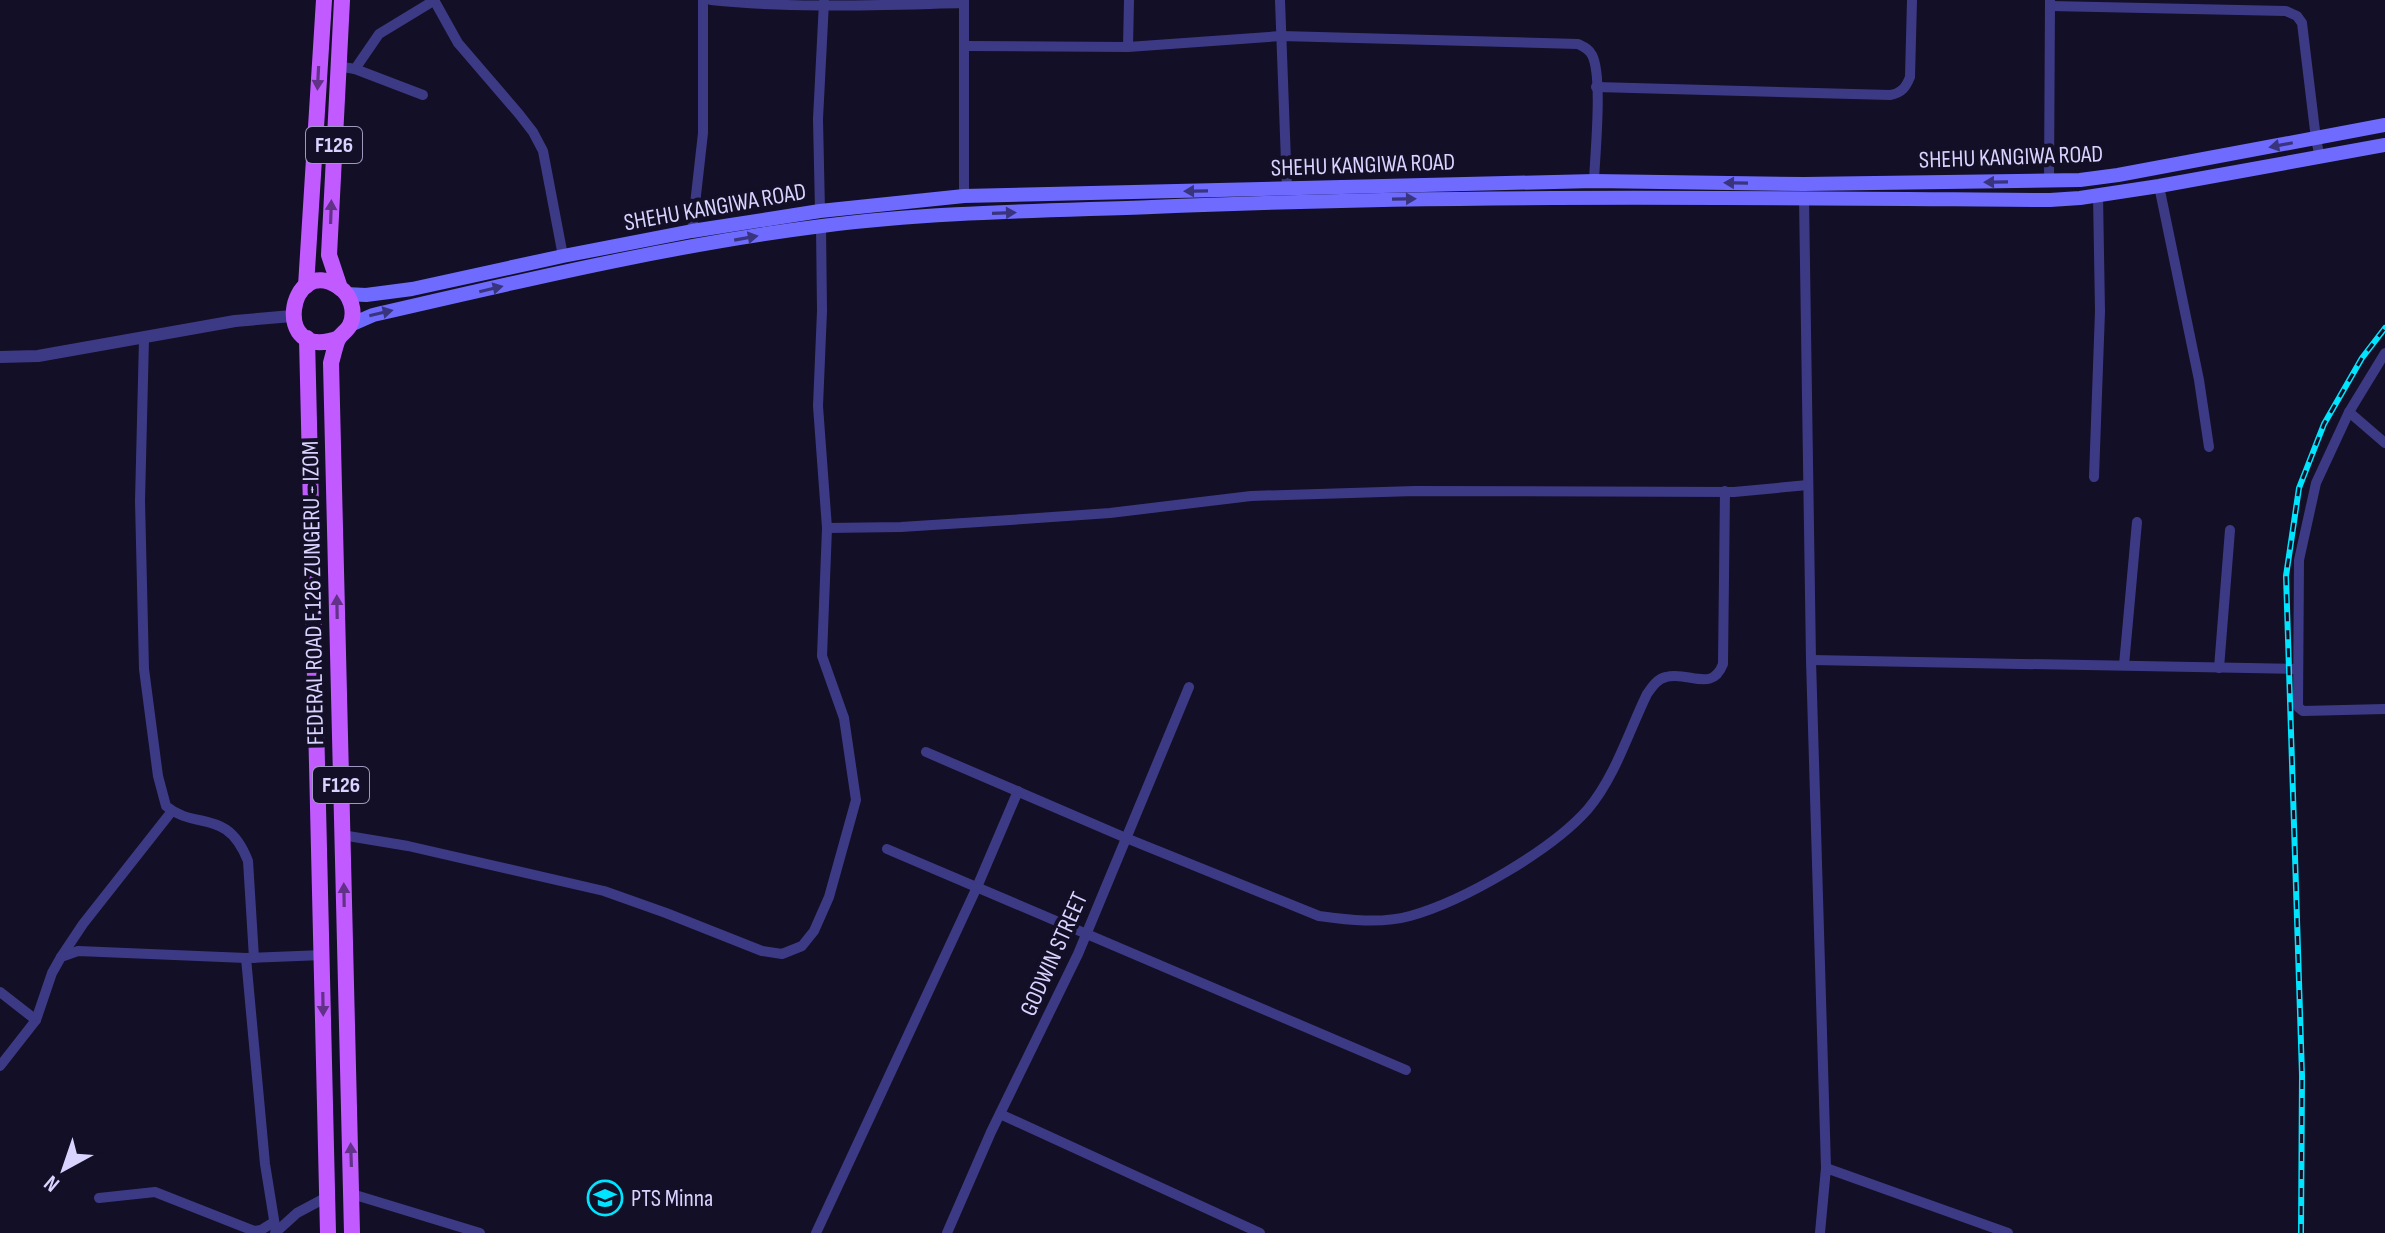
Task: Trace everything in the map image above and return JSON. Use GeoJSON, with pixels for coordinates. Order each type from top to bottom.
{"type":"FeatureCollection","features":[{"type":"Feature","properties":{"kind":"main road","name":"F126"},"geometry":{"type":"LineString","coordinates":[[292,316],[293,302],[306,286],[324,0]]}},
{"type":"Feature","properties":{"kind":"main road","name":"F126"},"geometry":{"type":"LineString","coordinates":[[342,0],[329,255],[353,309],[344,331]]}},
{"type":"Feature","properties":{"kind":"main road","name":"SHEHU KANGIWA ROAD"},"geometry":{"type":"LineString","coordinates":[[343,291],[366,295],[412,289],[692,231],[821,218],[964,196],[1594,181],[1804,184],[2049,181],[2118,175],[2385,125]]}},
{"type":"Feature","properties":{"kind":"main road","name":"SHEHU KANGIWA ROAD"},"geometry":{"type":"LineString","coordinates":[[344,331],[373,315],[821,218],[1286,201],[1594,196],[2050,200],[2159,186],[2385,145]]}},
{"type":"Feature","properties":{"kind":"main road"},"geometry":{"type":"LineString","coordinates":[[306,286],[324,282],[343,291]]}},
{"type":"Feature","properties":{"kind":"main road"},"geometry":{"type":"LineString","coordinates":[[292,316],[300,332],[317,342],[328,342],[344,331]]}},
{"type":"Feature","properties":{"kind":"main road","name":"FEDERAL ROAD F.126 ZUNGERU - IZOM"},"geometry":{"type":"LineString","coordinates":[[344,331],[331,363],[352,1233]]}},
{"type":"Feature","properties":{"kind":"main road","name":"FEDERAL ROAD F.126 ZUNGERU - IZOM"},"geometry":{"type":"LineString","coordinates":[[307,338],[328,1233]]}},
{"type":"Feature","properties":{"kind":"main road"},"geometry":{"type":"LineString","coordinates":[[315,664],[338,662]]}},
{"type":"Feature","properties":{"kind":"street"},"geometry":{"type":"LineString","coordinates":[[355,69],[379,34],[434,0],[458,43],[533,132],[543,151],[563,256]]}},
{"type":"Feature","properties":{"kind":"street"},"geometry":{"type":"LineString","coordinates":[[692,231],[703,133],[703,0]]}},
{"type":"Feature","properties":{"kind":"street"},"geometry":{"type":"LineString","coordinates":[[711,0],[753,4],[964,2],[964,196]]}},
{"type":"Feature","properties":{"kind":"street"},"geometry":{"type":"LineString","coordinates":[[1128,47],[1129,0]]}},
{"type":"Feature","properties":{"kind":"street"},"geometry":{"type":"LineString","coordinates":[[1280,0],[1287,189]]}},
{"type":"Feature","properties":{"kind":"street"},"geometry":{"type":"LineString","coordinates":[[1596,87],[1899,93],[1910,77],[1912,0]]}},
{"type":"Feature","properties":{"kind":"street"},"geometry":{"type":"LineString","coordinates":[[342,835],[408,846],[604,891],[762,951],[782,954],[802,946],[814,931],[829,897],[856,800],[844,718],[822,656],[827,528],[818,406],[822,311],[818,119],[824,3]]}},
{"type":"Feature","properties":{"kind":"street"},"geometry":{"type":"LineString","coordinates":[[2049,181],[2050,3],[2286,11],[2297,16],[2302,23],[2320,158]]}},
{"type":"Feature","properties":{"kind":"street"},"geometry":{"type":"LineString","coordinates":[[964,46],[1128,47],[1281,36],[1578,44],[1591,53],[1596,87],[1594,181]]}},
{"type":"Feature","properties":{"kind":"street"},"geometry":{"type":"LineString","coordinates":[[337,66],[355,69],[423,95]]}},
{"type":"Feature","properties":{"kind":"street"},"geometry":{"type":"LineString","coordinates":[[2159,186],[2199,380],[2209,447]]}},
{"type":"Feature","properties":{"kind":"street"},"geometry":{"type":"LineString","coordinates":[[2094,477],[2100,311],[2098,195]]}},
{"type":"Feature","properties":{"kind":"street"},"geometry":{"type":"LineString","coordinates":[[1804,198],[1811,660],[1826,1168],[1820,1233]]}},
{"type":"Feature","properties":{"kind":"street"},"geometry":{"type":"LineString","coordinates":[[0,357],[38,356],[235,321],[292,316]]}},
{"type":"Feature","properties":{"kind":"street"},"geometry":{"type":"LineString","coordinates":[[144,339],[140,501],[144,669],[162,798],[172,811],[213,822],[233,836],[248,861],[250,958],[265,1164],[275,1229]]}},
{"type":"Feature","properties":{"kind":"street"},"geometry":{"type":"LineString","coordinates":[[2385,353],[2349,412],[2316,483],[2299,560],[2297,669],[2298,707],[2303,711],[2385,709]]}},
{"type":"Feature","properties":{"kind":"street"},"geometry":{"type":"LineString","coordinates":[[2349,412],[2385,443]]}},
{"type":"Feature","properties":{"kind":"street"},"geometry":{"type":"LineString","coordinates":[[827,528],[901,527],[1039,518],[1251,496],[1415,491],[1725,491],[1808,485]]}},
{"type":"Feature","properties":{"kind":"street"},"geometry":{"type":"LineString","coordinates":[[926,752],[1319,916],[1377,920],[1410,916],[1497,877],[1536,854],[1572,825],[1590,807],[1607,779],[1647,694],[1656,682],[1666,677],[1712,679],[1719,675],[1723,664],[1725,491]]}},
{"type":"Feature","properties":{"kind":"street"},"geometry":{"type":"LineString","coordinates":[[2124,665],[2137,522]]}},
{"type":"Feature","properties":{"kind":"street"},"geometry":{"type":"LineString","coordinates":[[2219,668],[2230,530]]}},
{"type":"Feature","properties":{"kind":"street"},"geometry":{"type":"LineString","coordinates":[[1811,660],[2297,669]]}},
{"type":"Feature","properties":{"kind":"street","name":"GODWIN STREET"},"geometry":{"type":"LineString","coordinates":[[947,1233],[1000,1114],[1057,999],[1189,687]]}},
{"type":"Feature","properties":{"kind":"street"},"geometry":{"type":"LineString","coordinates":[[816,1233],[977,887],[1018,791]]}},
{"type":"Feature","properties":{"kind":"street"},"geometry":{"type":"LineString","coordinates":[[0,1066],[36,1020],[52,973],[83,924],[172,811]]}},
{"type":"Feature","properties":{"kind":"street"},"geometry":{"type":"LineString","coordinates":[[887,849],[1406,1070]]}},
{"type":"Feature","properties":{"kind":"street"},"geometry":{"type":"LineString","coordinates":[[61,957],[88,950],[187,957],[323,955]]}},
{"type":"Feature","properties":{"kind":"street"},"geometry":{"type":"LineString","coordinates":[[0,992],[36,1020]]}},
{"type":"Feature","properties":{"kind":"street"},"geometry":{"type":"LineString","coordinates":[[1000,1114],[1260,1233]]}},
{"type":"Feature","properties":{"kind":"street"},"geometry":{"type":"LineString","coordinates":[[1826,1168],[2008,1233]]}},
{"type":"Feature","properties":{"kind":"street"},"geometry":{"type":"LineString","coordinates":[[99,1198],[147,1191],[254,1231],[275,1229],[327,1197]]}},
{"type":"Feature","properties":{"kind":"street"},"geometry":{"type":"LineString","coordinates":[[352,1194],[480,1233]]}},
{"type":"Feature","properties":{"kind":"street"},"geometry":{"type":"LineString","coordinates":[[1975,1233],[1980,1222]]}},
{"type":"Feature","properties":{"kind":"railway"},"geometry":{"type":"LineString","coordinates":[[2301,1233],[2302,1075],[2286,576],[2299,488],[2324,424],[2362,358],[2385,328]]}},
{"type":"Feature","properties":{"kind":"place","name":"PTS Minna"},"geometry":{"type":"Point","coordinates":[605,1198]}}]}
